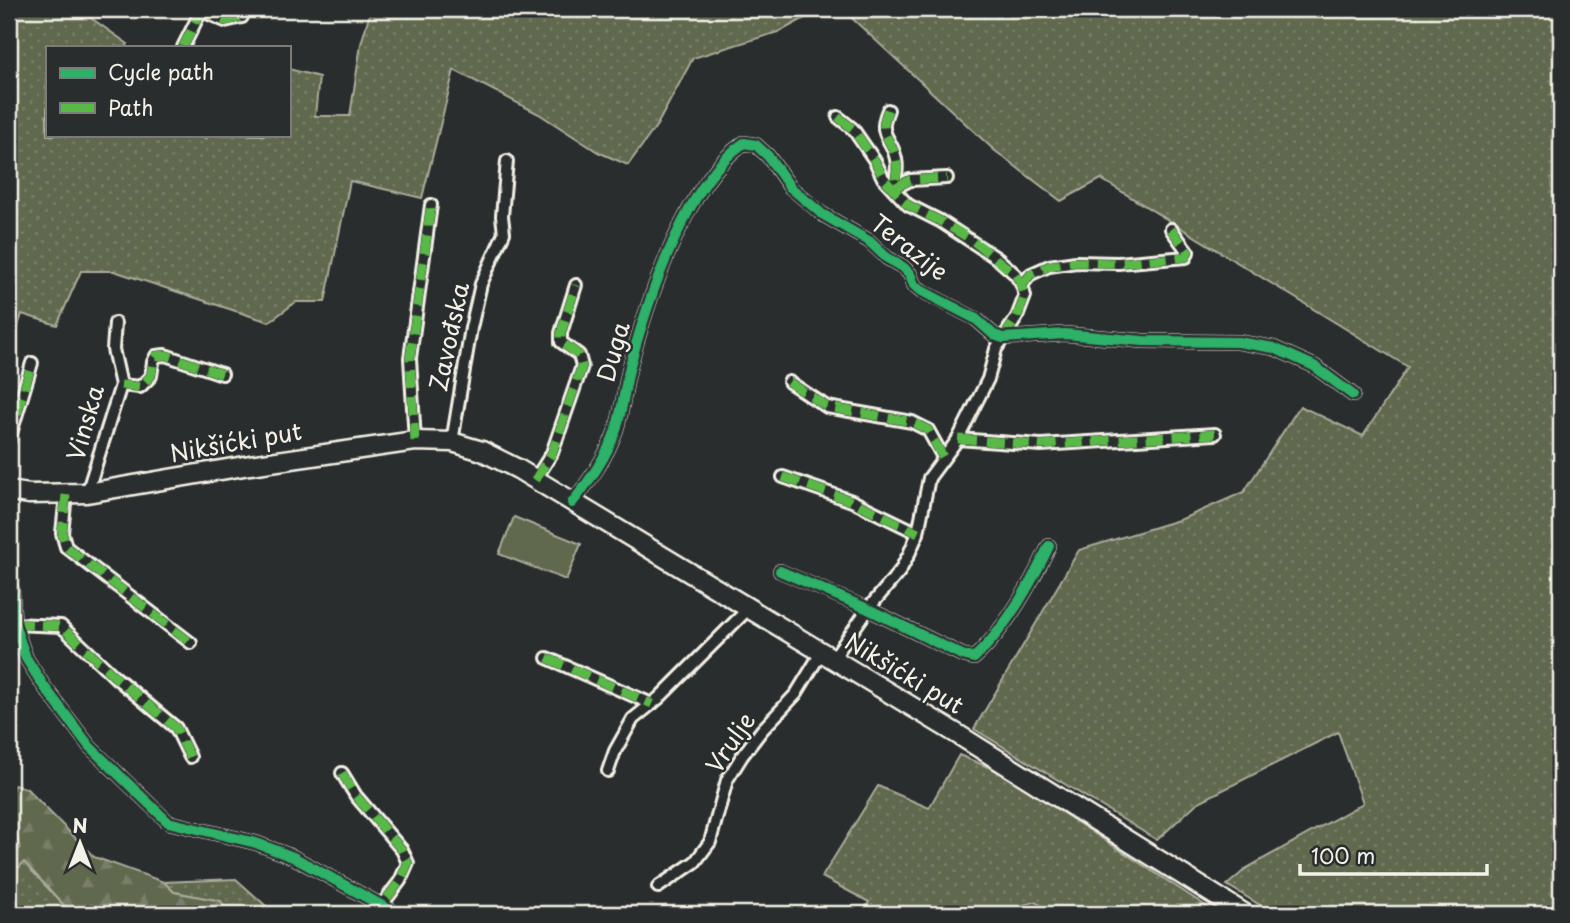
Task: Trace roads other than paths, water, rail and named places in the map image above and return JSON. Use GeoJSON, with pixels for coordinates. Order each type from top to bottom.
{"type":"FeatureCollection","features":[{"type":"Feature","properties":{"kind":"main road","name":"Nikšićki put"},"geometry":{"type":"LineString","coordinates":[[9,491],[66,495],[87,493],[250,465],[415,441],[452,442],[482,451],[535,480],[954,732],[1245,914]]}},
{"type":"Feature","properties":{"kind":"street"},"geometry":{"type":"LineString","coordinates":[[183,46],[200,10],[225,21],[242,17]]}},
{"type":"Feature","properties":{"kind":"street"},"geometry":{"type":"LineString","coordinates":[[888,110],[883,122],[884,133],[896,159],[894,188]]}},
{"type":"Feature","properties":{"kind":"street","name":"Terazije"},"geometry":{"type":"LineString","coordinates":[[838,117],[853,128],[883,178],[908,205],[972,240],[1015,274],[1022,285]]}},
{"type":"Feature","properties":{"kind":"street","name":"Terazije"},"geometry":{"type":"LineString","coordinates":[[689,209],[698,190],[731,152],[744,143],[756,145],[768,156],[790,187],[822,215],[869,241],[887,258],[903,267],[910,274],[914,285],[922,291],[976,319],[993,335],[1003,338]]}},
{"type":"Feature","properties":{"kind":"street","name":"Zavođska"},"geometry":{"type":"LineString","coordinates":[[452,442],[481,284],[504,233],[502,216],[507,162]]}},
{"type":"Feature","properties":{"kind":"street"},"geometry":{"type":"LineString","coordinates":[[894,188],[910,180],[947,178]]}},
{"type":"Feature","properties":{"kind":"street"},"geometry":{"type":"LineString","coordinates":[[415,441],[410,358],[431,205]]}},
{"type":"Feature","properties":{"kind":"street","name":"Duga"},"geometry":{"type":"LineString","coordinates":[[572,503],[600,465],[616,429],[640,333],[669,253],[689,209]]}},
{"type":"Feature","properties":{"kind":"street"},"geometry":{"type":"LineString","coordinates":[[826,657],[900,571],[918,533],[929,478],[958,439],[988,379],[996,349],[1017,317],[1025,296],[1022,285],[1031,274],[1049,266],[1076,262],[1118,263],[1186,257],[1188,253],[1171,229]]}},
{"type":"Feature","properties":{"kind":"street"},"geometry":{"type":"LineString","coordinates":[[535,480],[552,453],[582,366],[579,355],[561,342],[561,333],[576,285]]}},
{"type":"Feature","properties":{"kind":"street","name":"Vinska"},"geometry":{"type":"LineString","coordinates":[[87,493],[121,385],[113,349],[115,323]]}},
{"type":"Feature","properties":{"kind":"street"},"geometry":{"type":"LineString","coordinates":[[1003,338],[1065,334],[1143,341],[1238,342],[1274,348],[1314,366],[1353,394]]}},
{"type":"Feature","properties":{"kind":"street"},"geometry":{"type":"LineString","coordinates":[[121,385],[139,387],[150,376],[156,356],[165,355],[222,374]]}},
{"type":"Feature","properties":{"kind":"street"},"geometry":{"type":"LineString","coordinates":[[9,440],[32,363]]}},
{"type":"Feature","properties":{"kind":"street"},"geometry":{"type":"LineString","coordinates":[[789,382],[827,407],[912,422],[928,430],[943,457]]}},
{"type":"Feature","properties":{"kind":"street"},"geometry":{"type":"LineString","coordinates":[[958,439],[1041,445],[1215,434]]}},
{"type":"Feature","properties":{"kind":"street"},"geometry":{"type":"LineString","coordinates":[[783,477],[852,501],[918,533]]}},
{"type":"Feature","properties":{"kind":"street"},"geometry":{"type":"LineString","coordinates":[[66,495],[62,533],[66,547],[191,643]]}},
{"type":"Feature","properties":{"kind":"street"},"geometry":{"type":"LineString","coordinates":[[780,571],[868,609],[962,655],[974,658],[987,647],[1021,598],[1049,547]]}},
{"type":"Feature","properties":{"kind":"street"},"geometry":{"type":"LineString","coordinates":[[9,583],[12,590],[14,624],[26,658],[64,715],[90,747],[167,822],[256,843],[281,852],[387,911],[408,863],[401,850],[356,796],[342,773]]}},
{"type":"Feature","properties":{"kind":"street"},"geometry":{"type":"LineString","coordinates":[[608,771],[615,751],[633,719],[652,704],[748,609]]}},
{"type":"Feature","properties":{"kind":"street"},"geometry":{"type":"LineString","coordinates":[[14,624],[61,625],[115,677],[176,728],[190,757]]}},
{"type":"Feature","properties":{"kind":"street","name":"Vrulje"},"geometry":{"type":"LineString","coordinates":[[657,887],[695,862],[710,842],[727,780],[741,756],[826,657]]}},
{"type":"Feature","properties":{"kind":"street"},"geometry":{"type":"LineString","coordinates":[[547,658],[652,704]]}}]}
